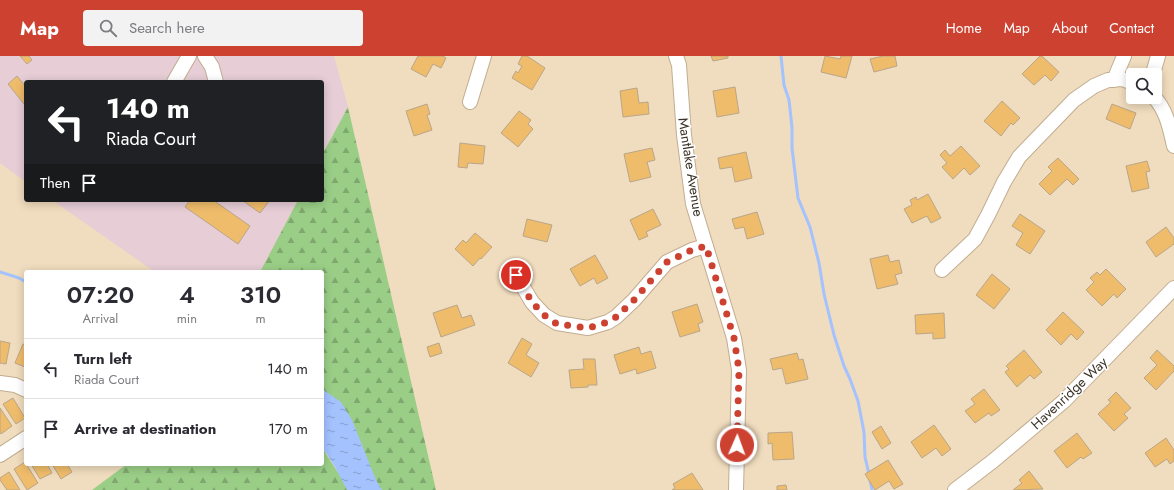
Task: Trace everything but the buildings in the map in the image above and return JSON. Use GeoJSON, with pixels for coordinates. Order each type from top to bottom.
{"type":"FeatureCollection","features":[{"type":"Feature","properties":{"kind":"street"},"geometry":{"type":"LineString","coordinates":[[175,80],[189,56]]}},
{"type":"Feature","properties":{"kind":"street"},"geometry":{"type":"LineString","coordinates":[[205,56],[212,67],[215,80]]}},
{"type":"Feature","properties":{"kind":"street"},"geometry":{"type":"LineString","coordinates":[[470,102],[484,56]]}},
{"type":"Feature","properties":{"kind":"street","name":"Mantlake Avenue"},"geometry":{"type":"LineString","coordinates":[[676,56],[679,65],[684,135],[693,204],[734,338],[739,370],[736,490]]}},
{"type":"Feature","properties":{"kind":"street"},"geometry":{"type":"LineString","coordinates":[[1114,80],[1124,56]]}},
{"type":"Feature","properties":{"kind":"street"},"geometry":{"type":"LineString","coordinates":[[1155,68],[1158,56]]}},
{"type":"Feature","properties":{"kind":"street"},"geometry":{"type":"LineString","coordinates":[[942,270],[975,239],[1004,182],[1019,158],[1074,100],[1094,86],[1108,80],[1122,79],[1126,80]]}},
{"type":"Feature","properties":{"kind":"street"},"geometry":{"type":"LineString","coordinates":[[1160,104],[1167,116],[1174,146]]}},
{"type":"Feature","properties":{"kind":"street"},"geometry":{"type":"LineString","coordinates":[[516,275],[532,302],[544,315],[557,324],[588,328],[608,322],[616,317],[634,300],[667,262],[692,250],[706,246]]}},
{"type":"Feature","properties":{"kind":"street","name":"Havenridge Way"},"geometry":{"type":"LineString","coordinates":[[960,489],[1064,401],[1174,288]]}},
{"type":"Feature","properties":{"kind":"street"},"geometry":{"type":"LineString","coordinates":[[0,383],[15,385],[24,389]]}},
{"type":"Feature","properties":{"kind":"street"},"geometry":{"type":"LineString","coordinates":[[0,455],[24,439]]}},
{"type":"Feature","properties":{"kind":"shaded area"},"geometry":{"type":"Polygon","coordinates":[[[0,56],[334,56],[348,107],[324,151],[324,80],[24,80],[24,181],[0,163],[0,56]]]}},
{"type":"Feature","properties":{"kind":"shaded area"},"geometry":{"type":"Polygon","coordinates":[[[55,202],[297,202],[261,270],[152,270],[55,202]]]}},
{"type":"Feature","properties":{"kind":"green space"},"geometry":{"type":"Polygon","coordinates":[[[348,107],[436,490],[378,490],[324,404],[324,270],[261,270],[297,202],[324,202],[324,151],[348,107]]]}},
{"type":"Feature","properties":{"kind":"green space"},"geometry":{"type":"Polygon","coordinates":[[[324,451],[345,483],[347,490],[92,490],[124,466],[324,466],[324,451]]]}},
{"type":"Feature","properties":{"kind":"water"},"geometry":{"type":"Polygon","coordinates":[[[324,390],[341,402],[352,420],[376,480],[382,490],[347,490],[324,450],[324,390]]]}},
{"type":"Feature","properties":{"kind":"waterway"},"geometry":{"type":"LineString","coordinates":[[781,56],[784,85],[789,100],[792,127],[792,148],[798,198],[810,227],[834,335],[858,401],[864,432],[865,457],[869,474]]}},
{"type":"Feature","properties":{"kind":"waterway"},"geometry":{"type":"LineString","coordinates":[[0,272],[24,281]]}},
{"type":"Feature","properties":{"kind":"waterway"},"geometry":{"type":"LineString","coordinates":[[870,480],[872,490]]}},
{"type":"Feature","properties":{"kind":"route"},"geometry":{"type":"LineString","coordinates":[[516,275],[532,302],[544,315],[557,324],[588,328],[598,326],[616,317],[634,300],[667,262],[692,250],[706,246],[734,338],[739,370],[737,445]]}}]}
